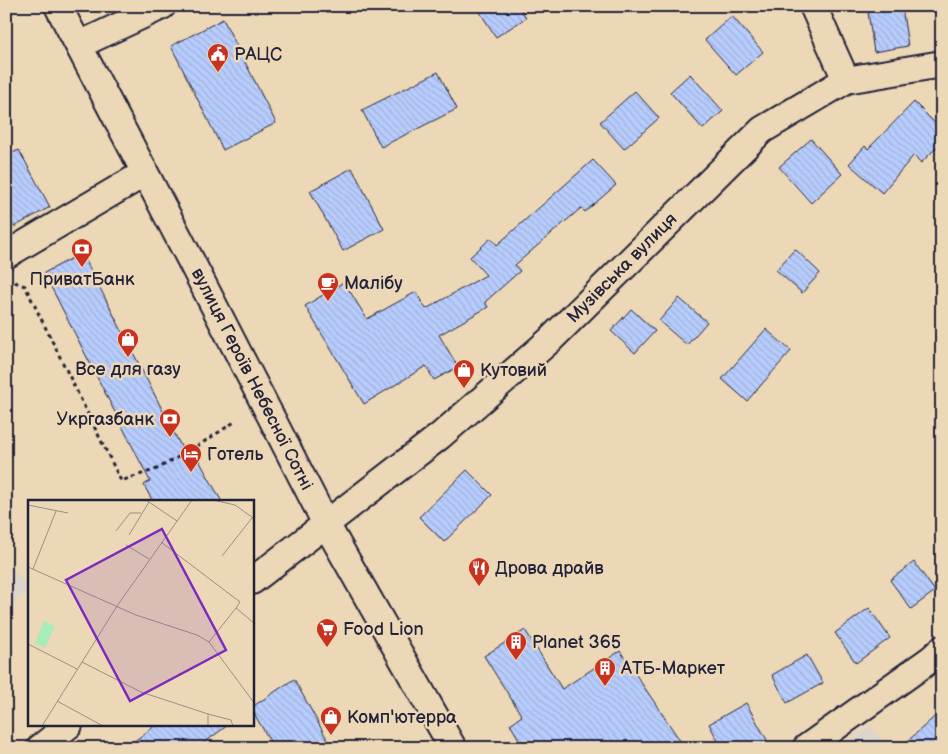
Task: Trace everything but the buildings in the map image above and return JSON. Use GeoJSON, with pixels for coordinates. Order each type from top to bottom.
{"type":"FeatureCollection","features":[{"type":"Feature","properties":{"kind":"street","name":"вулиця Героїв Небесної Сотні"},"geometry":{"type":"LineString","coordinates":[[58,6],[326,524],[453,748]]}},
{"type":"Feature","properties":{"kind":"street"},"geometry":{"type":"LineString","coordinates":[[79,45],[162,6]]}},
{"type":"Feature","properties":{"kind":"street"},"geometry":{"type":"LineString","coordinates":[[813,6],[846,80]]}},
{"type":"Feature","properties":{"kind":"street","name":"Музівська вулиця"},"geometry":{"type":"LineString","coordinates":[[254,579],[440,436],[550,340],[762,130],[846,80],[942,64]]}},
{"type":"Feature","properties":{"kind":"street"},"geometry":{"type":"LineString","coordinates":[[6,255],[145,173]]}},
{"type":"Feature","properties":{"kind":"street"},"geometry":{"type":"LineString","coordinates":[[806,748],[931,660],[942,649]]}},
{"type":"Feature","properties":{"kind":"street"},"geometry":{"type":"LineString","coordinates":[[40,748],[68,726]]}},
{"type":"Feature","properties":{"kind":"path"},"geometry":{"type":"LineString","coordinates":[[6,279],[26,286],[121,481],[156,470],[236,421]]}},
{"type":"Feature","properties":{"kind":"shaded area"},"geometry":{"type":"Polygon","coordinates":[[[6,561],[28,590],[6,611],[6,561]]]}},
{"type":"Feature","properties":{"kind":"shaded area"},"geometry":{"type":"Polygon","coordinates":[[[870,726],[889,748],[839,748],[870,726]]]}},
{"type":"Feature","properties":{"kind":"place","name":"РАЦС"},"geometry":{"type":"Point","coordinates":[218,73]}},
{"type":"Feature","properties":{"kind":"place","name":"ПриватБанк"},"geometry":{"type":"Point","coordinates":[82,268]}},
{"type":"Feature","properties":{"kind":"place","name":"Малібу"},"geometry":{"type":"Point","coordinates":[328,302]}},
{"type":"Feature","properties":{"kind":"place","name":"Все для газу"},"geometry":{"type":"Point","coordinates":[128,358]}},
{"type":"Feature","properties":{"kind":"place","name":"Кутовий"},"geometry":{"type":"Point","coordinates":[464,389]}},
{"type":"Feature","properties":{"kind":"place","name":"Укргазбанк"},"geometry":{"type":"Point","coordinates":[170,438]}},
{"type":"Feature","properties":{"kind":"place","name":"Готель"},"geometry":{"type":"Point","coordinates":[191,473]}},
{"type":"Feature","properties":{"kind":"place","name":"Дрова драйв"},"geometry":{"type":"Point","coordinates":[479,587]}},
{"type":"Feature","properties":{"kind":"place","name":"Food Lion"},"geometry":{"type":"Point","coordinates":[327,648]}},
{"type":"Feature","properties":{"kind":"place","name":"Planet 365"},"geometry":{"type":"Point","coordinates":[516,661]}},
{"type":"Feature","properties":{"kind":"place","name":"АТБ-Маркет"},"geometry":{"type":"Point","coordinates":[605,687]}},
{"type":"Feature","properties":{"kind":"place","name":"Комп'ютерра"},"geometry":{"type":"Point","coordinates":[331,736]}}]}
